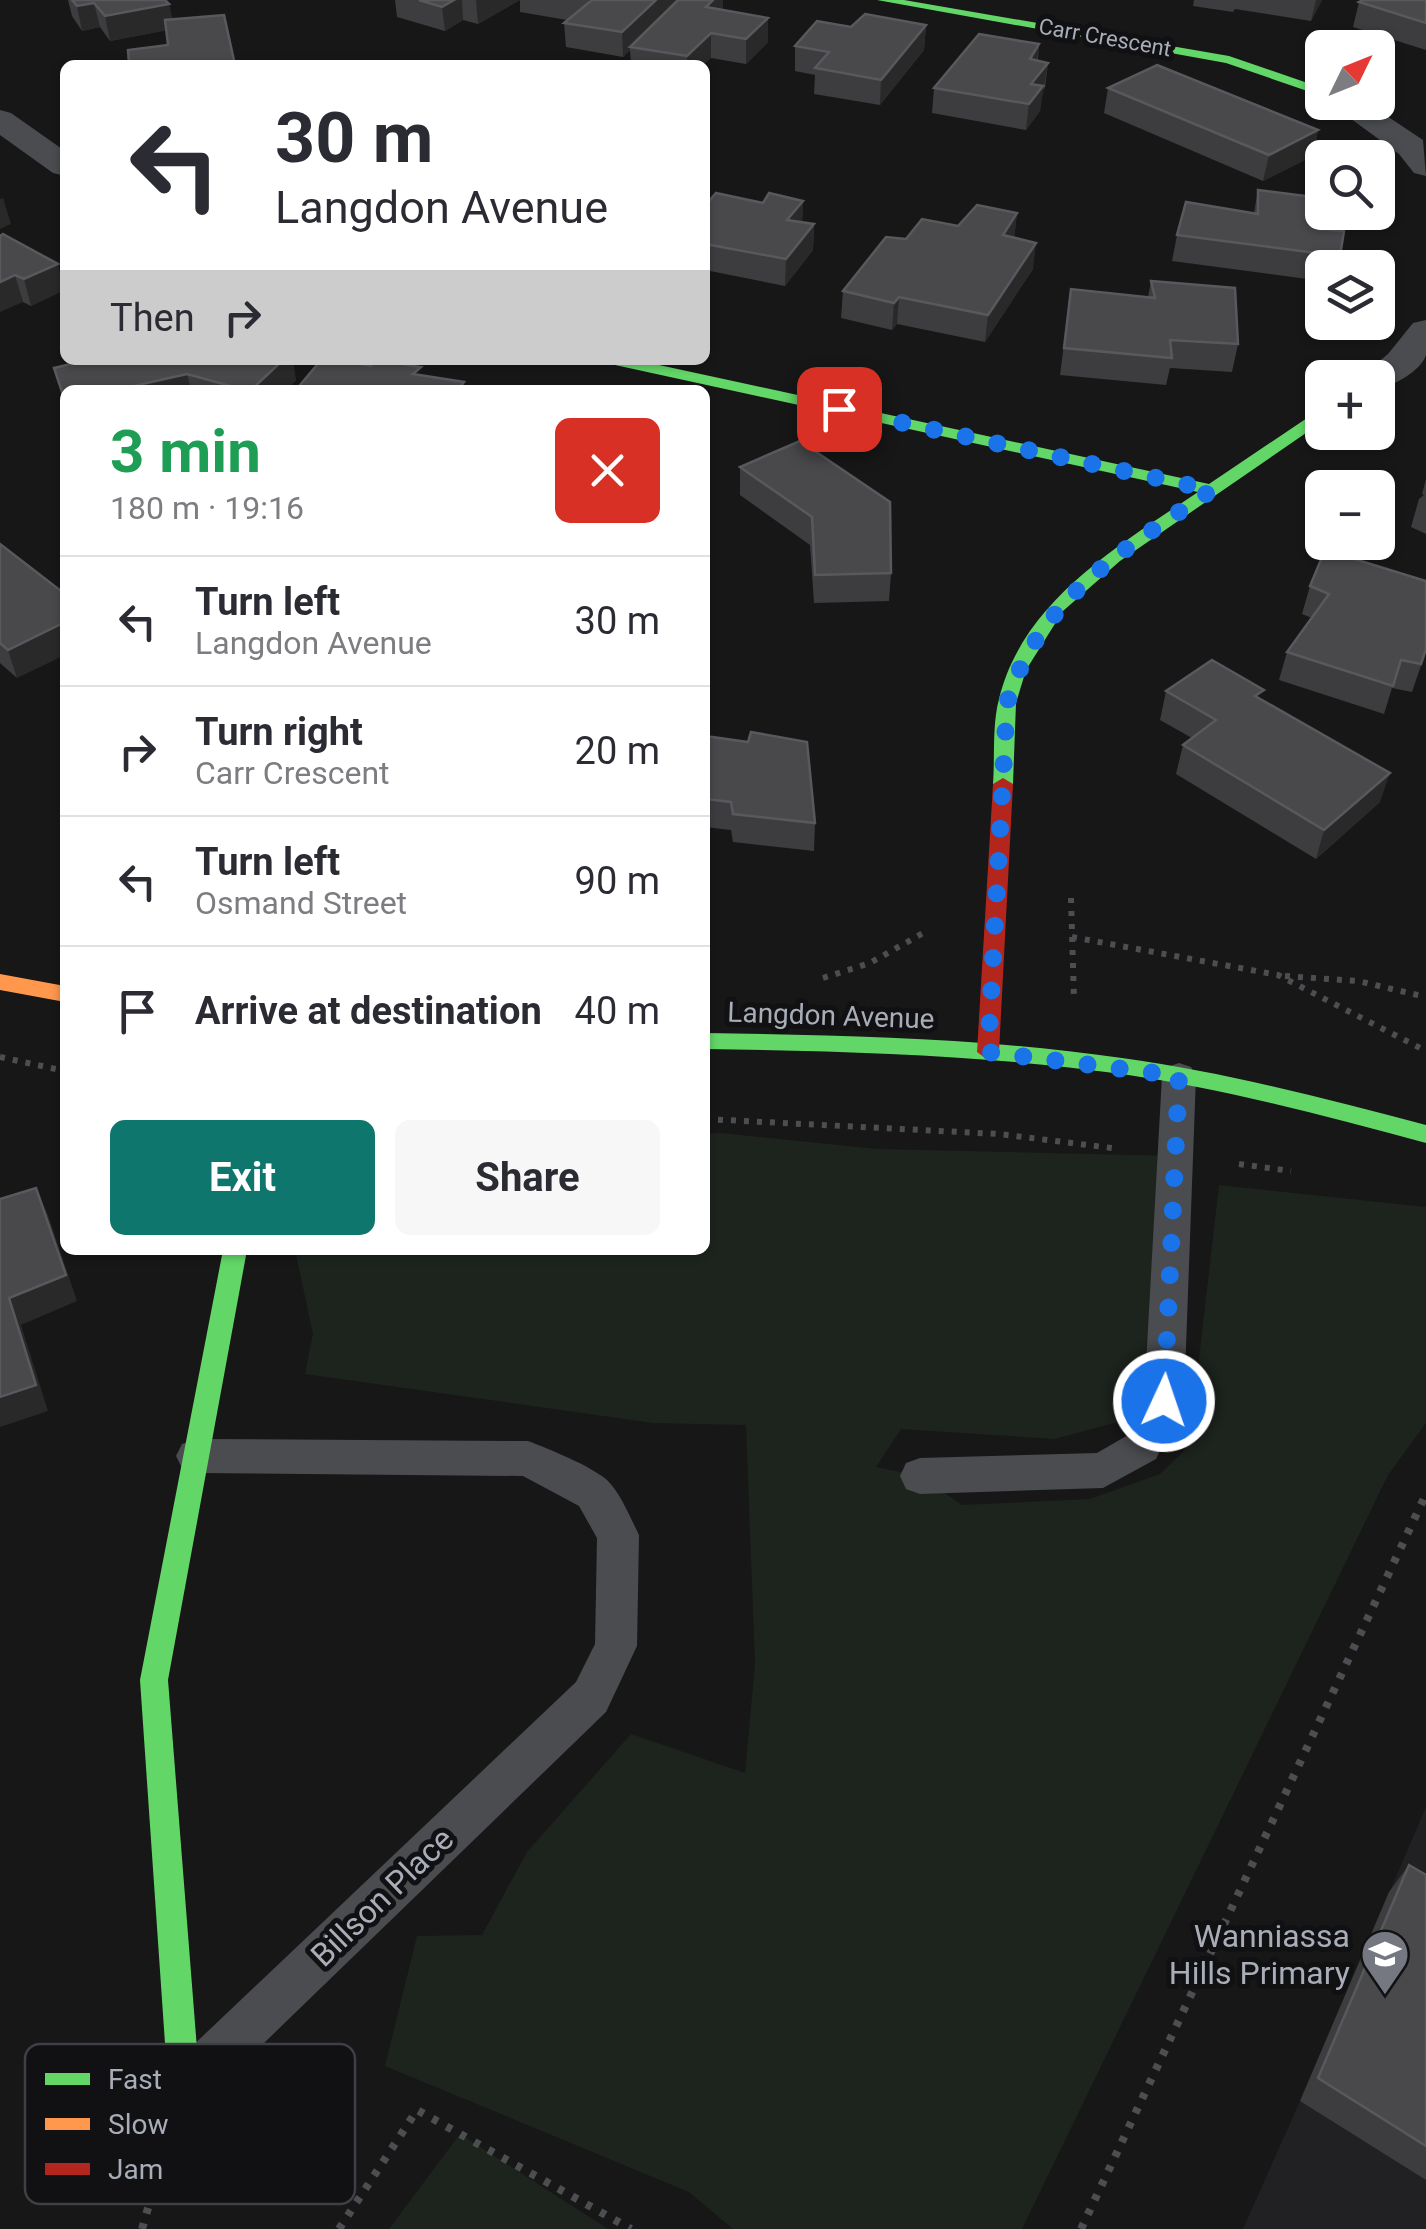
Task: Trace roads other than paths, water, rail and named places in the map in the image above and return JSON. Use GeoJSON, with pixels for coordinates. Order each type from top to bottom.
{"type":"FeatureCollection","features":[{"type":"Feature","properties":{"kind":"street","name":"Carr Crescent"},"geometry":{"type":"LineString","coordinates":[[883,0],[1229,60],[1305,86]]}},
{"type":"Feature","properties":{"kind":"street"},"geometry":{"type":"LineString","coordinates":[[0,120],[60,162]]}},
{"type":"Feature","properties":{"kind":"street"},"geometry":{"type":"LineString","coordinates":[[1371,120],[1411,147],[1426,166]]}},
{"type":"Feature","properties":{"kind":"street"},"geometry":{"type":"LineString","coordinates":[[1395,366],[1426,331]]}},
{"type":"Feature","properties":{"kind":"street"},"geometry":{"type":"LineString","coordinates":[[639,365],[1212,490]]}},
{"type":"Feature","properties":{"kind":"street"},"geometry":{"type":"LineString","coordinates":[[988,1052],[1007,703],[1017,670],[1056,608],[1114,557],[1305,427]]}},
{"type":"Feature","properties":{"kind":"street"},"geometry":{"type":"LineString","coordinates":[[0,982],[60,993]]}},
{"type":"Feature","properties":{"kind":"street","name":"Langdon Avenue"},"geometry":{"type":"LineString","coordinates":[[710,1041],[988,1052],[1073,1062],[1179,1076],[1309,1102],[1426,1134]]}},
{"type":"Feature","properties":{"kind":"street","name":"Billson Place"},"geometry":{"type":"LineString","coordinates":[[181,2044],[154,1680],[234,1255]]}},
{"type":"Feature","properties":{"kind":"lane"},"geometry":{"type":"LineString","coordinates":[[920,1476],[1102,1470],[1142,1447],[1164,1401],[1179,1076]]}},
{"type":"Feature","properties":{"kind":"lane","name":"Billson Place"},"geometry":{"type":"LineString","coordinates":[[196,1456],[528,1459],[594,1494],[618,1535],[616,1646],[591,1697],[230,2044]]}},
{"type":"Feature","properties":{"kind":"place","name":"Wanniassa Hills Primary"},"geometry":{"type":"Point","coordinates":[1385,1996]}}]}
